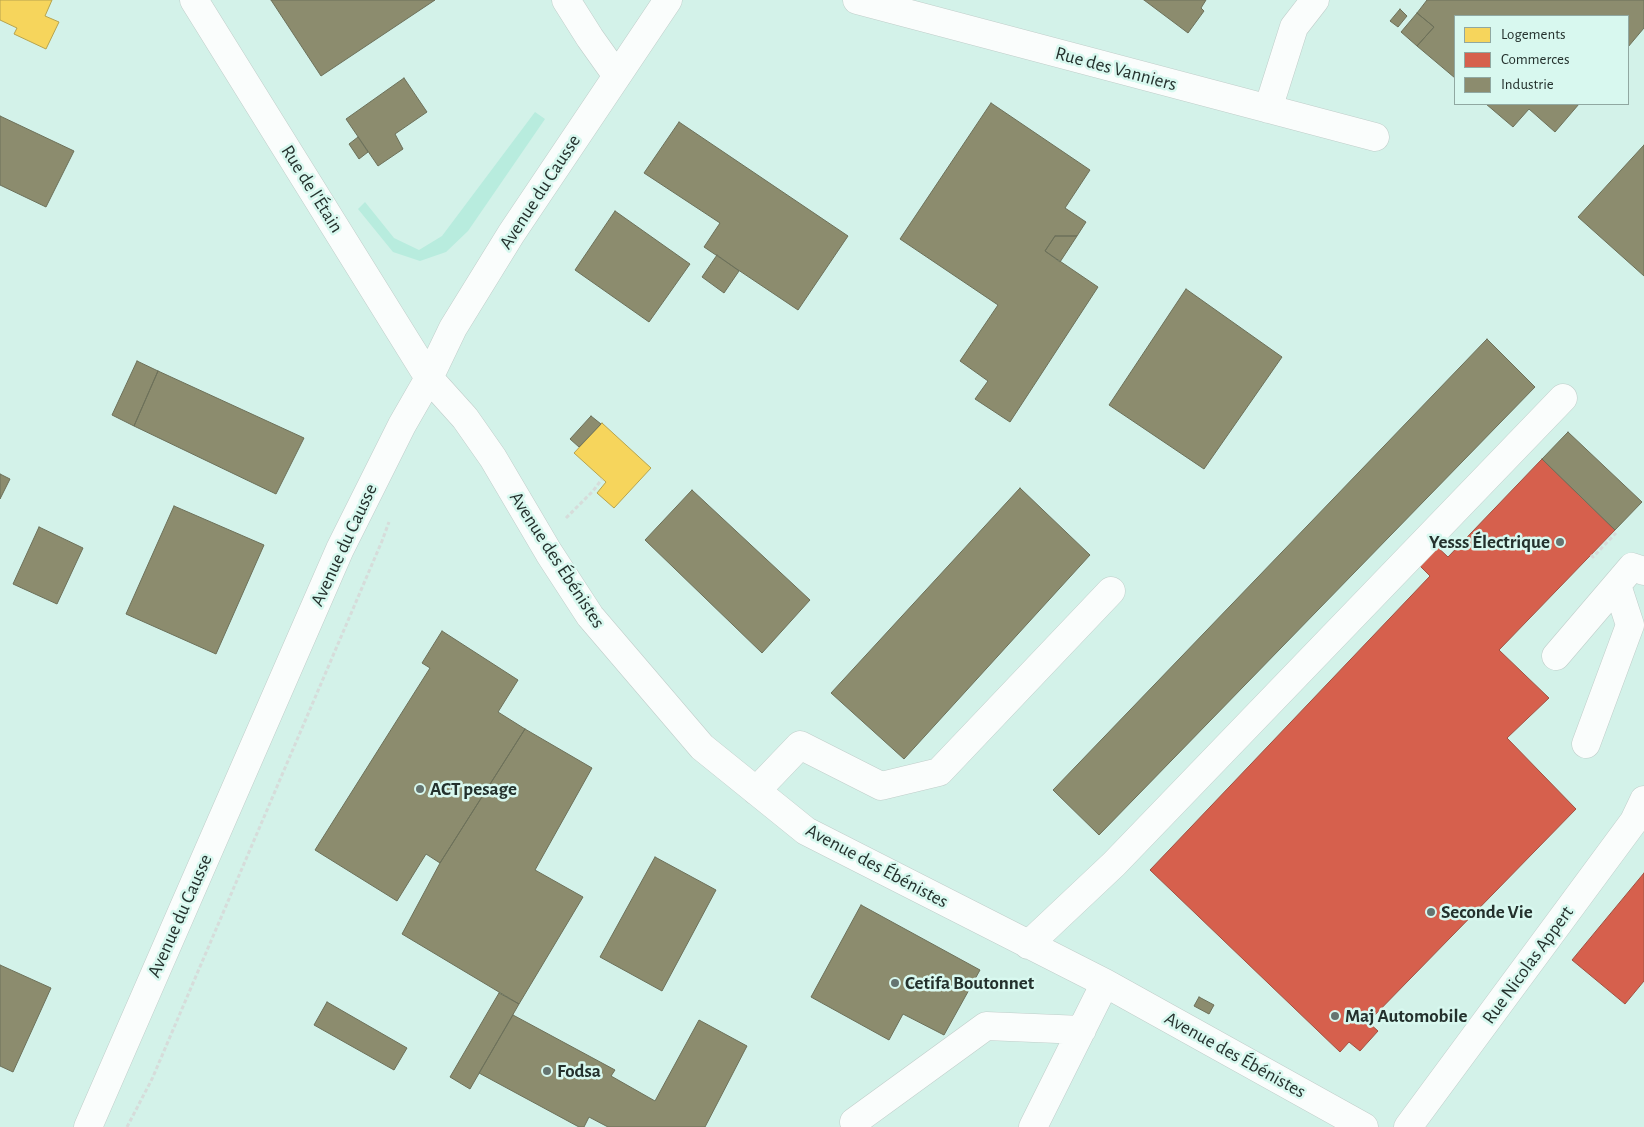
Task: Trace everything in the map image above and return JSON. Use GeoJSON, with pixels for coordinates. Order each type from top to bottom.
{"type":"FeatureCollection","features":[{"type":"Feature","properties":{"kind":"street","name":"Rue de l'Étain"},"geometry":{"type":"LineString","coordinates":[[194,0],[429,378]]}},
{"type":"Feature","properties":{"kind":"street"},"geometry":{"type":"LineString","coordinates":[[566,0],[617,76]]}},
{"type":"Feature","properties":{"kind":"street","name":"Avenue du Causse"},"geometry":{"type":"LineString","coordinates":[[88,1127],[340,549],[402,425],[429,378],[453,328],[512,234],[668,0]]}},
{"type":"Feature","properties":{"kind":"street","name":"Rue des Vanniers"},"geometry":{"type":"LineString","coordinates":[[856,0],[913,7],[1268,109],[1375,137]]}},
{"type":"Feature","properties":{"kind":"street"},"geometry":{"type":"LineString","coordinates":[[1268,109],[1294,26],[1315,0]]}},
{"type":"Feature","properties":{"kind":"street","name":"Avenue des Ébénistes"},"geometry":{"type":"LineString","coordinates":[[429,378],[465,418],[493,458],[590,616],[702,747],[756,791],[806,831],[1105,983],[1364,1127]]}},
{"type":"Feature","properties":{"kind":"street"},"geometry":{"type":"LineString","coordinates":[[1028,945],[1120,857],[1563,398]]}},
{"type":"Feature","properties":{"kind":"street"},"geometry":{"type":"LineString","coordinates":[[1556,656],[1632,567],[1644,571]]}},
{"type":"Feature","properties":{"kind":"street"},"geometry":{"type":"LineString","coordinates":[[1586,744],[1630,625],[1617,584]]}},
{"type":"Feature","properties":{"kind":"street"},"geometry":{"type":"LineString","coordinates":[[756,791],[800,744],[881,786],[939,772],[1111,591]]}},
{"type":"Feature","properties":{"kind":"street","name":"Rue Nicolas Appert"},"geometry":{"type":"LineString","coordinates":[[1408,1127],[1634,821],[1644,800]]}},
{"type":"Feature","properties":{"kind":"street"},"geometry":{"type":"LineString","coordinates":[[1033,1127],[1105,983]]}},
{"type":"Feature","properties":{"kind":"street"},"geometry":{"type":"LineString","coordinates":[[854,1122],[986,1026],[1082,1030]]}},
{"type":"Feature","properties":{"kind":"path"},"geometry":{"type":"LineString","coordinates":[[566,518],[602,479]]}},
{"type":"Feature","properties":{"kind":"path"},"geometry":{"type":"LineString","coordinates":[[127,1127],[152,1079],[382,541],[392,513]]}},
{"type":"Feature","properties":{"kind":"path"},"geometry":{"type":"LineString","coordinates":[[1596,560],[1592,556],[1616,533]]}},
{"type":"Feature","properties":{"kind":"shaded area"},"geometry":{"type":"Polygon","coordinates":[[[0,0],[1644,0],[1644,1127],[0,1127],[0,0]]]}},
{"type":"Feature","properties":{"kind":"shaded area"},"geometry":{"type":"Polygon","coordinates":[[[535,112],[545,119],[468,231],[446,252],[420,261],[393,252],[358,209],[365,202],[394,238],[419,250],[442,236],[535,112]]]}},
{"type":"Feature","properties":{"kind":"building: Logements"},"geometry":{"type":"Polygon","coordinates":[[[0,0],[52,0],[45,16],[59,22],[46,49],[14,34],[17,28],[0,20],[0,0]]]}},
{"type":"Feature","properties":{"kind":"building: Logements"},"geometry":{"type":"Polygon","coordinates":[[[602,423],[651,468],[614,508],[597,493],[606,482],[574,453],[602,423]]]}},
{"type":"Feature","properties":{"kind":"building: Commerces"},"geometry":{"type":"Polygon","coordinates":[[[1542,459],[1615,530],[1499,650],[1549,698],[1507,738],[1576,809],[1368,1022],[1378,1031],[1360,1051],[1349,1042],[1340,1052],[1150,870],[1430,576],[1415,561],[1432,542],[1448,557],[1542,459]]]}},
{"type":"Feature","properties":{"kind":"building: Commerces"},"geometry":{"type":"Polygon","coordinates":[[[1644,873],[1644,981],[1625,1004],[1572,960],[1644,873]]]}},
{"type":"Feature","properties":{"kind":"building: Industrie"},"geometry":{"type":"Polygon","coordinates":[[[271,0],[435,0],[321,76],[271,0]]]}},
{"type":"Feature","properties":{"kind":"building: Industrie"},"geometry":{"type":"Polygon","coordinates":[[[1144,0],[1206,0],[1201,8],[1204,11],[1188,33],[1144,0]]]}},
{"type":"Feature","properties":{"kind":"building: Industrie"},"geometry":{"type":"Polygon","coordinates":[[[1427,0],[1644,0],[1644,28],[1629,46],[1629,15],[1454,15],[1454,77],[1417,46],[1434,27],[1417,13],[1427,0]]]}},
{"type":"Feature","properties":{"kind":"building: Industrie"},"geometry":{"type":"Polygon","coordinates":[[[1400,9],[1407,16],[1398,27],[1390,21],[1400,9]]]}},
{"type":"Feature","properties":{"kind":"building: Industrie"},"geometry":{"type":"Polygon","coordinates":[[[1417,13],[1434,27],[1417,46],[1401,32],[1417,13]]]}},
{"type":"Feature","properties":{"kind":"building: Industrie"},"geometry":{"type":"Polygon","coordinates":[[[404,78],[427,112],[395,134],[403,149],[378,166],[346,119],[404,78]]]}},
{"type":"Feature","properties":{"kind":"building: Industrie"},"geometry":{"type":"Polygon","coordinates":[[[991,103],[1090,170],[1065,208],[1086,222],[1077,236],[1055,236],[1045,251],[1098,287],[1010,422],[975,399],[988,381],[960,361],[998,305],[900,239],[991,103]]]}},
{"type":"Feature","properties":{"kind":"building: Industrie"},"geometry":{"type":"Polygon","coordinates":[[[1487,105],[1578,105],[1555,132],[1529,109],[1513,127],[1487,105]]]}},
{"type":"Feature","properties":{"kind":"building: Industrie"},"geometry":{"type":"Polygon","coordinates":[[[0,116],[74,151],[46,207],[0,185],[0,116]]]}},
{"type":"Feature","properties":{"kind":"building: Industrie"},"geometry":{"type":"Polygon","coordinates":[[[679,122],[848,236],[798,310],[704,247],[720,223],[644,173],[679,122]]]}},
{"type":"Feature","properties":{"kind":"building: Industrie"},"geometry":{"type":"Polygon","coordinates":[[[358,137],[368,152],[359,159],[349,144],[358,137]]]}},
{"type":"Feature","properties":{"kind":"building: Industrie"},"geometry":{"type":"Polygon","coordinates":[[[1644,145],[1644,276],[1578,217],[1644,145]]]}},
{"type":"Feature","properties":{"kind":"building: Industrie"},"geometry":{"type":"Polygon","coordinates":[[[615,211],[690,264],[649,322],[575,270],[615,211]]]}},
{"type":"Feature","properties":{"kind":"building: Industrie"},"geometry":{"type":"Polygon","coordinates":[[[1055,236],[1077,236],[1060,262],[1045,251],[1055,236]]]}},
{"type":"Feature","properties":{"kind":"building: Industrie"},"geometry":{"type":"Polygon","coordinates":[[[717,255],[739,271],[724,293],[702,277],[717,255]]]}},
{"type":"Feature","properties":{"kind":"building: Industrie"},"geometry":{"type":"Polygon","coordinates":[[[1186,289],[1282,357],[1204,469],[1109,405],[1186,289]]]}},
{"type":"Feature","properties":{"kind":"building: Industrie"},"geometry":{"type":"Polygon","coordinates":[[[1487,339],[1535,387],[1099,835],[1053,790],[1487,339]]]}},
{"type":"Feature","properties":{"kind":"building: Industrie"},"geometry":{"type":"Polygon","coordinates":[[[137,361],[158,371],[134,426],[112,415],[137,361]]]}},
{"type":"Feature","properties":{"kind":"building: Industrie"},"geometry":{"type":"Polygon","coordinates":[[[158,371],[304,438],[276,494],[134,426],[158,371]]]}},
{"type":"Feature","properties":{"kind":"building: Industrie"},"geometry":{"type":"Polygon","coordinates":[[[591,416],[601,424],[579,447],[570,439],[591,416]]]}},
{"type":"Feature","properties":{"kind":"building: Industrie"},"geometry":{"type":"Polygon","coordinates":[[[1568,432],[1642,502],[1615,530],[1542,459],[1568,432]]]}},
{"type":"Feature","properties":{"kind":"building: Industrie"},"geometry":{"type":"Polygon","coordinates":[[[0,474],[10,479],[0,499],[0,474]]]}},
{"type":"Feature","properties":{"kind":"building: Industrie"},"geometry":{"type":"Polygon","coordinates":[[[1020,488],[1090,555],[904,759],[831,693],[1020,488]]]}},
{"type":"Feature","properties":{"kind":"building: Industrie"},"geometry":{"type":"Polygon","coordinates":[[[692,490],[810,600],[762,653],[645,540],[692,490]]]}},
{"type":"Feature","properties":{"kind":"building: Industrie"},"geometry":{"type":"Polygon","coordinates":[[[174,506],[264,545],[216,654],[126,614],[174,506]]]}},
{"type":"Feature","properties":{"kind":"building: Industrie"},"geometry":{"type":"Polygon","coordinates":[[[39,527],[83,548],[57,604],[13,584],[39,527]]]}},
{"type":"Feature","properties":{"kind":"building: Industrie","name":"ACT pesage"},"geometry":{"type":"Polygon","coordinates":[[[442,631],[518,680],[498,712],[525,729],[440,863],[426,854],[397,901],[315,850],[430,668],[422,663],[442,631]]]}},
{"type":"Feature","properties":{"kind":"building: Industrie"},"geometry":{"type":"Polygon","coordinates":[[[525,729],[592,768],[535,870],[583,897],[519,1004],[402,934],[440,863],[525,729]]]}},
{"type":"Feature","properties":{"kind":"building: Industrie"},"geometry":{"type":"Polygon","coordinates":[[[655,857],[716,890],[662,991],[600,957],[655,857]]]}},
{"type":"Feature","properties":{"kind":"building: Industrie","name":"Cetifa Boutonnet"},"geometry":{"type":"Polygon","coordinates":[[[861,905],[980,970],[944,1035],[903,1014],[889,1040],[811,997],[861,905]]]}},
{"type":"Feature","properties":{"kind":"building: Industrie"},"geometry":{"type":"Polygon","coordinates":[[[0,965],[51,988],[13,1072],[0,1066],[0,965]]]}},
{"type":"Feature","properties":{"kind":"building: Industrie"},"geometry":{"type":"Polygon","coordinates":[[[499,993],[519,1004],[470,1089],[450,1077],[499,993]]]}},
{"type":"Feature","properties":{"kind":"building: Industrie"},"geometry":{"type":"Polygon","coordinates":[[[1199,997],[1214,1005],[1209,1014],[1194,1006],[1199,997]]]}},
{"type":"Feature","properties":{"kind":"building: Industrie"},"geometry":{"type":"Polygon","coordinates":[[[327,1002],[407,1048],[394,1070],[314,1025],[327,1002]]]}},
{"type":"Feature","properties":{"kind":"building: Industrie","name":"Fodsa"},"geometry":{"type":"Polygon","coordinates":[[[513,1015],[615,1070],[611,1076],[655,1101],[699,1020],[747,1046],[705,1127],[608,1127],[589,1117],[584,1127],[579,1127],[479,1073],[513,1015]]]}},
{"type":"Feature","properties":{"kind":"place","name":"Yesss Électrique"},"geometry":{"type":"Point","coordinates":[1560,542]}},
{"type":"Feature","properties":{"kind":"place","name":"ACT pesage"},"geometry":{"type":"Point","coordinates":[420,789]}},
{"type":"Feature","properties":{"kind":"place","name":"Seconde Vie"},"geometry":{"type":"Point","coordinates":[1431,912]}},
{"type":"Feature","properties":{"kind":"place","name":"Cetifa Boutonnet"},"geometry":{"type":"Point","coordinates":[895,983]}},
{"type":"Feature","properties":{"kind":"place","name":"Maj Automobile"},"geometry":{"type":"Point","coordinates":[1335,1016]}},
{"type":"Feature","properties":{"kind":"place","name":"Fodsa"},"geometry":{"type":"Point","coordinates":[547,1071]}}]}
